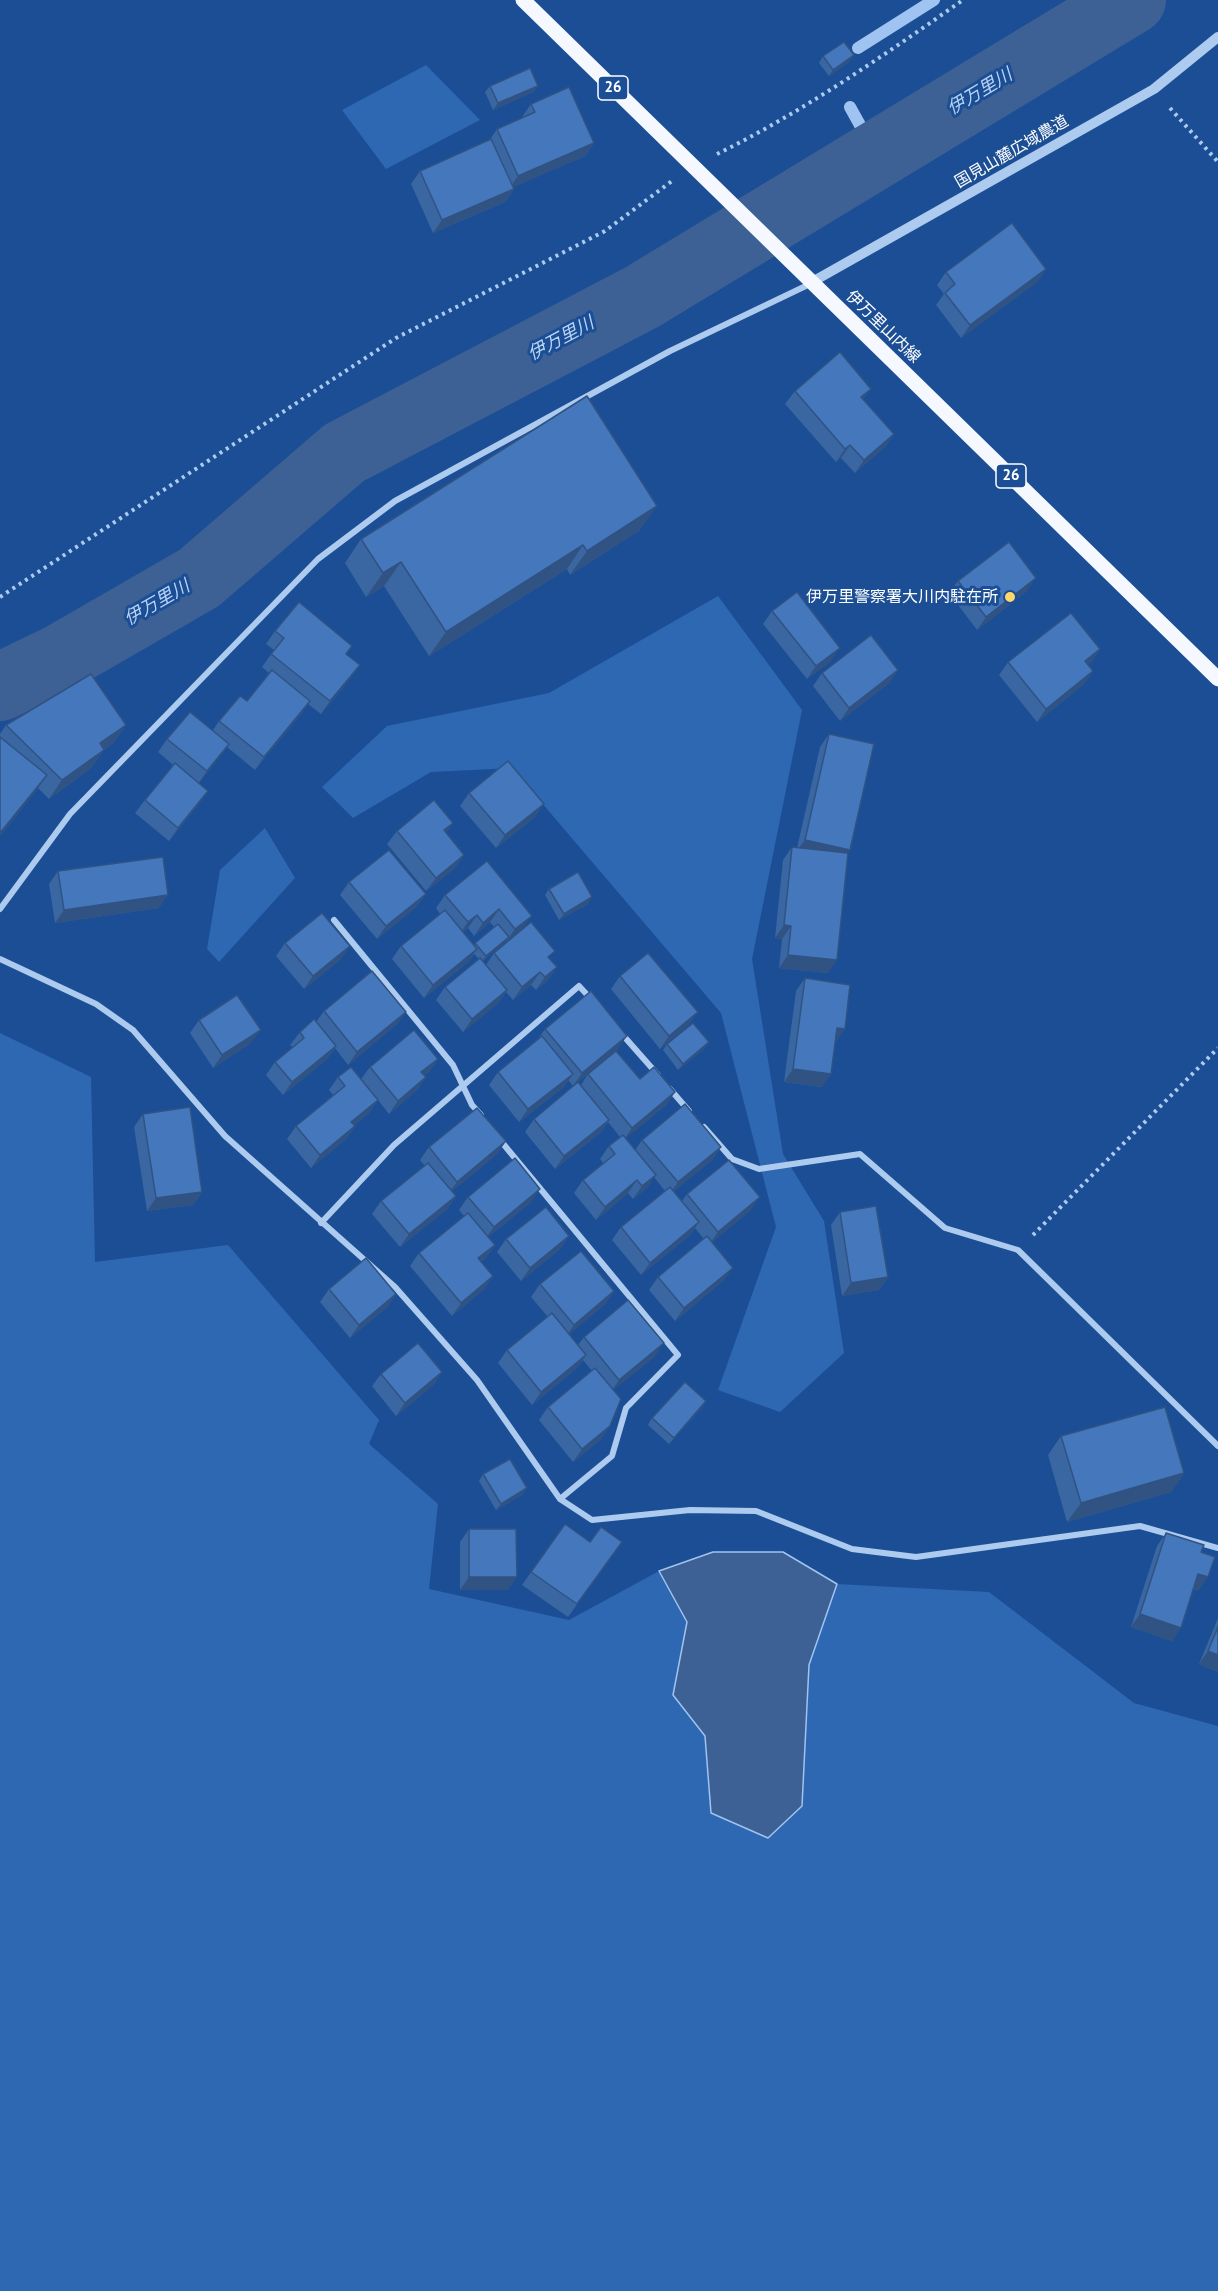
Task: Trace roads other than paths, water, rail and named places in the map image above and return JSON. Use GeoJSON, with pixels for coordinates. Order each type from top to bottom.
{"type":"FeatureCollection","features":[{"type":"Feature","properties":{"kind":"main road","name":"伊万里山内線"},"geometry":{"type":"LineString","coordinates":[[523,0],[1218,679]]}},
{"type":"Feature","properties":{"kind":"street","name":"国見山麓広域農道"},"geometry":{"type":"LineString","coordinates":[[808,278],[1154,89],[1218,37]]}},
{"type":"Feature","properties":{"kind":"street"},"geometry":{"type":"LineString","coordinates":[[0,909],[70,814],[318,559],[395,501],[808,278]]}},
{"type":"Feature","properties":{"kind":"street"},"geometry":{"type":"LineString","coordinates":[[334,920],[453,1065],[472,1105],[487,1123]]}},
{"type":"Feature","properties":{"kind":"street"},"geometry":{"type":"LineString","coordinates":[[0,959],[96,1004],[133,1030],[225,1136],[395,1287],[477,1380],[560,1499],[592,1520],[690,1510],[756,1511],[852,1549],[916,1557],[1140,1526],[1218,1548]]}},
{"type":"Feature","properties":{"kind":"street"},"geometry":{"type":"LineString","coordinates":[[321,1223],[394,1145],[579,986],[595,1003]]}},
{"type":"Feature","properties":{"kind":"street"},"geometry":{"type":"LineString","coordinates":[[618,1029],[694,1116]]}},
{"type":"Feature","properties":{"kind":"street"},"geometry":{"type":"LineString","coordinates":[[702,1125],[732,1159],[759,1169],[860,1154],[945,1228],[1018,1250],[1218,1446]]}},
{"type":"Feature","properties":{"kind":"street"},"geometry":{"type":"LineString","coordinates":[[494,1132],[678,1355],[626,1408],[612,1455],[560,1499]]}},
{"type":"Feature","properties":{"kind":"waterway"},"geometry":{"type":"LineString","coordinates":[[858,48],[934,0]]}},
{"type":"Feature","properties":{"kind":"waterway","name":"伊万里川"},"geometry":{"type":"LineString","coordinates":[[0,687],[62,657],[199,578],[344,453],[642,297],[1132,0]]}},
{"type":"Feature","properties":{"kind":"waterway"},"geometry":{"type":"LineString","coordinates":[[850,107],[876,154]]}},
{"type":"Feature","properties":{"kind":"place","name":"伊万里警察署大川内駐在所"},"geometry":{"type":"Point","coordinates":[1010,597]}}]}
